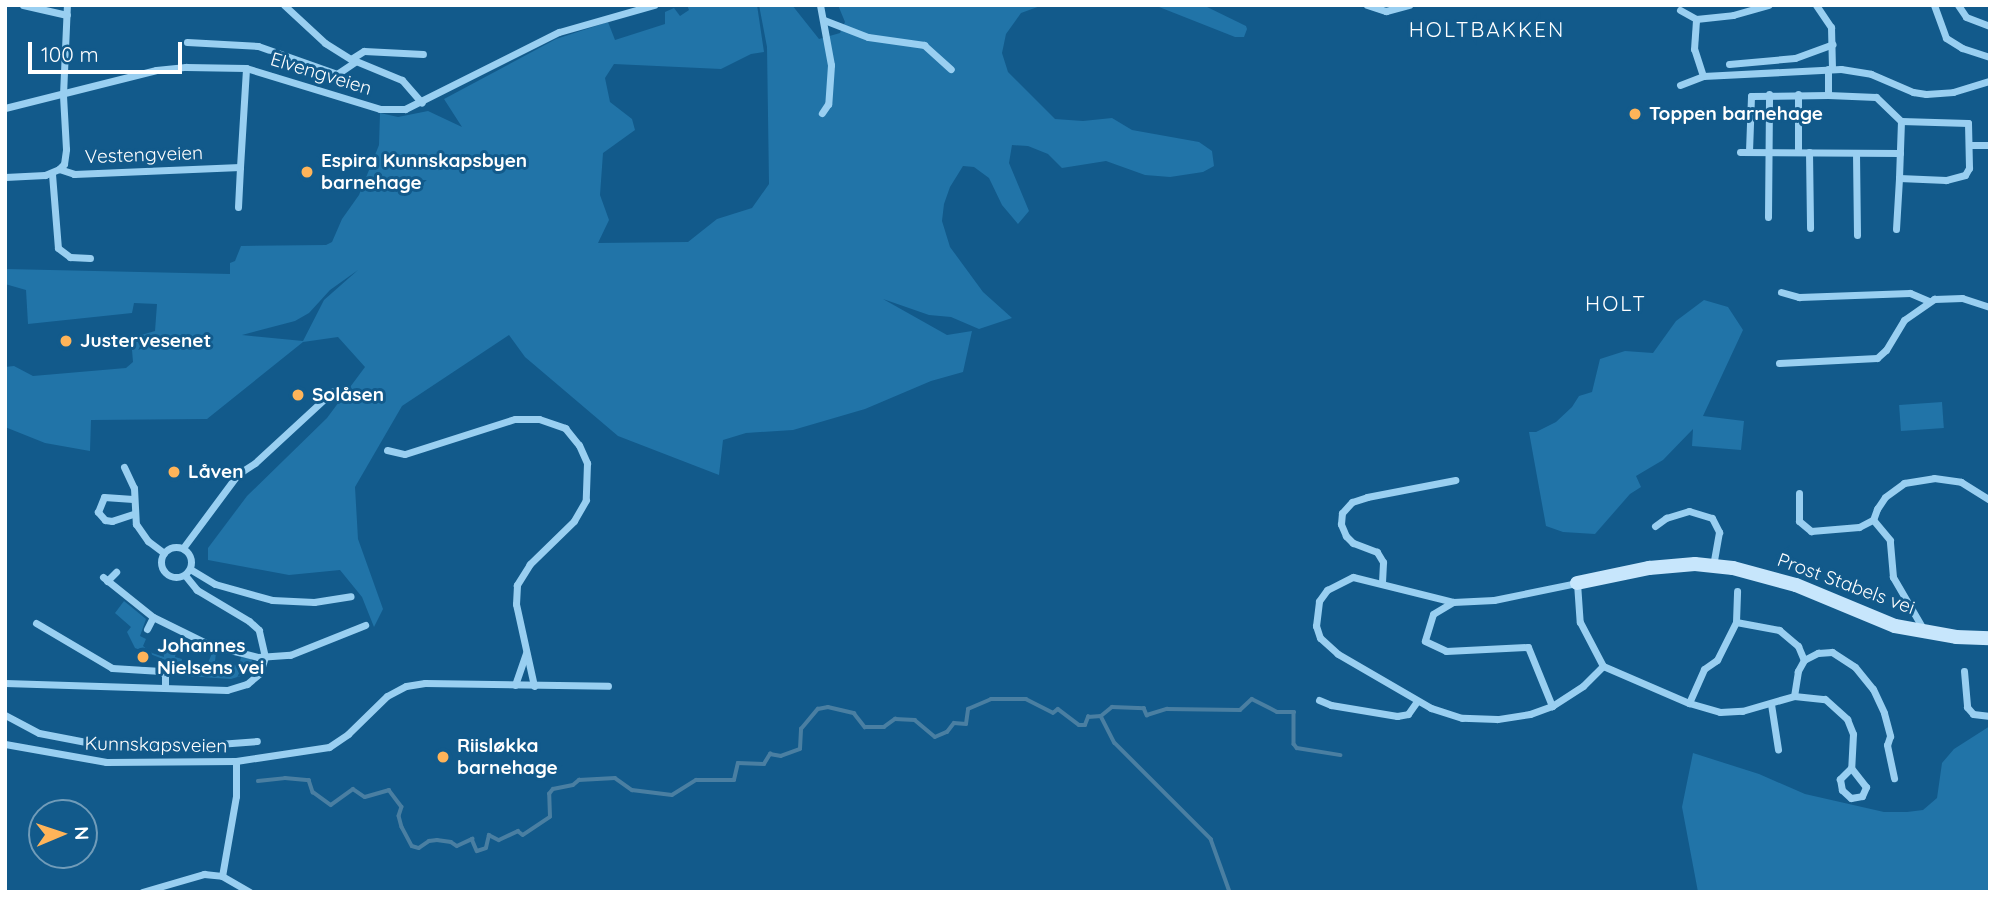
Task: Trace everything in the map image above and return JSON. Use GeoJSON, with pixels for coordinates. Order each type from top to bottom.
{"type":"FeatureCollection","features":[{"type":"Feature","properties":{"kind":"street"},"geometry":{"type":"LineString","coordinates":[[23,5],[67,15]]}},
{"type":"Feature","properties":{"kind":"street"},"geometry":{"type":"LineString","coordinates":[[67,5],[63,95],[66,149],[64,164],[55,171],[58,248],[70,257],[90,258]]}},
{"type":"Feature","properties":{"kind":"street","name":"Elvengveien"},"geometry":{"type":"LineString","coordinates":[[284,5],[316,36],[353,60],[402,80],[422,103]]}},
{"type":"Feature","properties":{"kind":"street","name":"Elvengveien"},"geometry":{"type":"LineString","coordinates":[[5,108],[156,70],[186,66],[246,68],[380,108],[405,109],[422,103],[559,32],[654,5]]}},
{"type":"Feature","properties":{"kind":"street"},"geometry":{"type":"LineString","coordinates":[[820,5],[831,65],[828,104],[822,113]]}},
{"type":"Feature","properties":{"kind":"street"},"geometry":{"type":"LineString","coordinates":[[1367,5],[1386,11],[1409,5]]}},
{"type":"Feature","properties":{"kind":"street"},"geometry":{"type":"LineString","coordinates":[[1680,10],[1696,19],[1733,15],[1769,5]]}},
{"type":"Feature","properties":{"kind":"street"},"geometry":{"type":"LineString","coordinates":[[1816,5],[1829,21],[1833,44],[1828,95]]}},
{"type":"Feature","properties":{"kind":"street"},"geometry":{"type":"LineString","coordinates":[[1934,5],[1946,38],[1962,48],[1990,57]]}},
{"type":"Feature","properties":{"kind":"street"},"geometry":{"type":"LineString","coordinates":[[1958,5],[1966,17],[1990,26]]}},
{"type":"Feature","properties":{"kind":"street"},"geometry":{"type":"LineString","coordinates":[[1696,19],[1694,49],[1703,76]]}},
{"type":"Feature","properties":{"kind":"street"},"geometry":{"type":"LineString","coordinates":[[824,20],[868,37],[923,45],[951,69]]}},
{"type":"Feature","properties":{"kind":"street","name":"Elvengveien"},"geometry":{"type":"LineString","coordinates":[[187,41],[258,46],[337,74],[364,51],[424,54]]}},
{"type":"Feature","properties":{"kind":"street"},"geometry":{"type":"LineString","coordinates":[[1729,64],[1795,58],[1833,44]]}},
{"type":"Feature","properties":{"kind":"street"},"geometry":{"type":"LineString","coordinates":[[237,206],[246,68]]}},
{"type":"Feature","properties":{"kind":"street"},"geometry":{"type":"LineString","coordinates":[[1680,85],[1703,76],[1830,69],[1871,74],[1913,92],[1926,94],[1953,92],[1990,81]]}},
{"type":"Feature","properties":{"kind":"street"},"geometry":{"type":"LineString","coordinates":[[1768,217],[1769,94]]}},
{"type":"Feature","properties":{"kind":"street"},"geometry":{"type":"LineString","coordinates":[[1749,151],[1751,96],[1769,94],[1876,97],[1901,121],[1962,121],[1970,129],[1969,168],[1960,179],[1899,178]]}},
{"type":"Feature","properties":{"kind":"street"},"geometry":{"type":"LineString","coordinates":[[1798,94],[1798,152]]}},
{"type":"Feature","properties":{"kind":"street"},"geometry":{"type":"LineString","coordinates":[[1896,229],[1901,121]]}},
{"type":"Feature","properties":{"kind":"street"},"geometry":{"type":"LineString","coordinates":[[1970,145],[1990,145]]}},
{"type":"Feature","properties":{"kind":"street"},"geometry":{"type":"LineString","coordinates":[[1740,152],[1900,153]]}},
{"type":"Feature","properties":{"kind":"street"},"geometry":{"type":"LineString","coordinates":[[1809,152],[1810,228]]}},
{"type":"Feature","properties":{"kind":"street"},"geometry":{"type":"LineString","coordinates":[[1856,153],[1857,235]]}},
{"type":"Feature","properties":{"kind":"street","name":"Vestengveien"},"geometry":{"type":"LineString","coordinates":[[5,177],[55,171],[74,174],[240,167]]}},
{"type":"Feature","properties":{"kind":"street"},"geometry":{"type":"LineString","coordinates":[[1781,292],[1813,297],[1910,293],[1929,301]]}},
{"type":"Feature","properties":{"kind":"street"},"geometry":{"type":"LineString","coordinates":[[1779,363],[1877,358],[1886,350],[1904,320],[1929,301],[1951,297],[1990,307]]}},
{"type":"Feature","properties":{"kind":"street"},"geometry":{"type":"LineString","coordinates":[[183,548],[238,474],[255,463],[332,391]]}},
{"type":"Feature","properties":{"kind":"street"},"geometry":{"type":"LineString","coordinates":[[387,450],[405,454],[515,419],[539,419],[565,428],[579,445],[589,475],[586,500],[575,520],[530,564],[517,585],[516,604],[534,686]]}},
{"type":"Feature","properties":{"kind":"street"},"geometry":{"type":"LineString","coordinates":[[124,467],[131,477],[133,514],[140,533],[164,552]]}},
{"type":"Feature","properties":{"kind":"street"},"geometry":{"type":"LineString","coordinates":[[1873,520],[1885,497],[1904,483],[1919,480],[1934,478],[1961,482],[1990,500]]}},
{"type":"Feature","properties":{"kind":"street"},"geometry":{"type":"LineString","coordinates":[[1382,582],[1383,562],[1377,552],[1353,543],[1346,536],[1341,524],[1342,513],[1352,502],[1367,497],[1455,480]]}},
{"type":"Feature","properties":{"kind":"street","name":"Prost Stabels vei"},"geometry":{"type":"LineString","coordinates":[[1799,493],[1799,521],[1811,531],[1859,527],[1873,520],[1890,540],[1893,578],[1925,632]]}},
{"type":"Feature","properties":{"kind":"street"},"geometry":{"type":"LineString","coordinates":[[133,499],[104,497],[98,512],[105,520],[112,521],[133,514]]}},
{"type":"Feature","properties":{"kind":"street"},"geometry":{"type":"LineString","coordinates":[[1655,526],[1666,518],[1689,511],[1712,518],[1719,532],[1713,566]]}},
{"type":"Feature","properties":{"kind":"street"},"geometry":{"type":"LineString","coordinates":[[5,683],[226,690],[242,687],[260,673],[265,657],[263,637],[254,624],[197,590],[187,572],[190,555],[183,548],[173,547],[164,552],[161,565],[166,574],[175,578],[187,572],[215,584],[272,600],[313,602],[351,596]]}},
{"type":"Feature","properties":{"kind":"street","name":"Prost Stabels vei"},"geometry":{"type":"LineString","coordinates":[[1603,666],[1583,687],[1552,706],[1497,719],[1462,718],[1416,701],[1338,654],[1321,638],[1316,626],[1319,601],[1327,590],[1353,577],[1382,582],[1453,602],[1494,600],[1649,568],[1713,566],[1768,576],[1895,626],[1925,632],[1990,638]]}},
{"type":"Feature","properties":{"kind":"street"},"geometry":{"type":"LineString","coordinates":[[116,572],[105,579],[153,617],[210,645],[265,657],[297,653],[365,625]]}},
{"type":"Feature","properties":{"kind":"street"},"geometry":{"type":"LineString","coordinates":[[1577,583],[1580,622],[1603,666],[1689,703],[1720,712],[1742,711],[1794,696],[1825,699],[1847,719],[1853,734],[1851,768]]}},
{"type":"Feature","properties":{"kind":"street"},"geometry":{"type":"LineString","coordinates":[[1689,703],[1704,669],[1717,660],[1736,622],[1737,591]]}},
{"type":"Feature","properties":{"kind":"street"},"geometry":{"type":"LineString","coordinates":[[1453,602],[1433,614],[1425,641],[1446,651],[1528,647],[1552,706]]}},
{"type":"Feature","properties":{"kind":"street"},"geometry":{"type":"LineString","coordinates":[[147,629],[153,617]]}},
{"type":"Feature","properties":{"kind":"street"},"geometry":{"type":"LineString","coordinates":[[1736,622],[1779,630],[1791,637],[1804,660]]}},
{"type":"Feature","properties":{"kind":"street"},"geometry":{"type":"LineString","coordinates":[[36,624],[113,668],[161,671],[165,675],[165,688]]}},
{"type":"Feature","properties":{"kind":"street"},"geometry":{"type":"LineString","coordinates":[[515,685],[526,652]]}},
{"type":"Feature","properties":{"kind":"street"},"geometry":{"type":"LineString","coordinates":[[1794,696],[1798,671],[1804,660],[1818,653],[1832,652],[1855,667],[1873,689],[1884,713],[1890,736],[1887,745],[1894,778]]}},
{"type":"Feature","properties":{"kind":"street"},"geometry":{"type":"LineString","coordinates":[[1964,671],[1967,707],[1973,714],[1990,716]]}},
{"type":"Feature","properties":{"kind":"street"},"geometry":{"type":"LineString","coordinates":[[236,761],[329,747],[348,734],[387,696],[406,686],[425,682],[608,686]]}},
{"type":"Feature","properties":{"kind":"street"},"geometry":{"type":"LineString","coordinates":[[1319,700],[1331,705],[1398,716],[1408,714],[1416,701]]}},
{"type":"Feature","properties":{"kind":"street"},"geometry":{"type":"LineString","coordinates":[[1771,704],[1778,749]]}},
{"type":"Feature","properties":{"kind":"street"},"geometry":{"type":"LineString","coordinates":[[5,715],[38,733],[91,743],[191,746],[257,741]]}},
{"type":"Feature","properties":{"kind":"street","name":"Kunnskapsveien"},"geometry":{"type":"LineString","coordinates":[[5,744],[106,762],[236,761],[236,796],[222,876]]}},
{"type":"Feature","properties":{"kind":"street"},"geometry":{"type":"LineString","coordinates":[[142,892],[204,874],[222,876],[250,892]]}},
{"type":"Feature","properties":{"kind":"shaded area"},"geometry":{"type":"Polygon","coordinates":[[[687,5],[757,5],[764,52],[751,54],[721,69],[614,64],[605,78],[610,102],[632,119],[635,130],[603,153],[600,195],[609,220],[598,243],[688,242],[717,219],[752,208],[769,184],[767,47],[759,5],[792,5],[819,39],[840,33],[845,22],[838,5],[1043,5],[1021,13],[1006,34],[1002,53],[1008,72],[1055,119],[1083,121],[1112,118],[1132,130],[1199,142],[1212,151],[1214,166],[1203,172],[1170,177],[1145,175],[1106,161],[1062,168],[1048,154],[1028,146],[1012,145],[1009,163],[1029,211],[1018,224],[1002,205],[989,178],[974,167],[963,166],[950,187],[944,204],[942,221],[950,247],[983,292],[1012,318],[979,329],[951,317],[929,315],[883,299],[947,335],[972,331],[963,372],[931,381],[865,409],[793,430],[746,433],[723,440],[719,475],[618,436],[525,357],[509,335],[402,406],[355,487],[358,539],[383,609],[374,627],[362,597],[340,570],[289,575],[208,560],[208,548],[247,496],[327,418],[365,367],[338,337],[303,342],[207,419],[91,420],[90,451],[45,443],[5,427],[5,367],[14,366],[33,376],[126,368],[133,362],[131,338],[155,331],[157,304],[134,303],[132,313],[28,324],[26,290],[5,284],[5,269],[230,274],[230,263],[235,261],[241,246],[326,245],[332,242],[342,219],[359,195],[379,145],[380,113],[398,117],[428,111],[462,127],[444,99],[556,39],[608,22],[615,40],[665,24],[665,12],[674,8],[680,16],[689,10],[687,5]],[[358,270],[330,290],[309,313],[295,321],[242,335],[303,341],[324,300],[358,270]]]}},
{"type":"Feature","properties":{"kind":"shaded area"},"geometry":{"type":"Polygon","coordinates":[[[1154,5],[1203,5],[1246,26],[1247,29],[1244,37],[1235,37],[1154,5]]]}},
{"type":"Feature","properties":{"kind":"shaded area"},"geometry":{"type":"Polygon","coordinates":[[[1704,300],[1728,307],[1743,330],[1703,416],[1744,421],[1741,450],[1692,446],[1693,429],[1663,460],[1636,476],[1641,487],[1630,494],[1595,534],[1563,532],[1546,526],[1529,432],[1536,432],[1556,422],[1579,396],[1592,392],[1600,359],[1625,351],[1653,353],[1676,321],[1704,300]]]}},
{"type":"Feature","properties":{"kind":"shaded area"},"geometry":{"type":"Polygon","coordinates":[[[1942,402],[1944,428],[1901,431],[1899,405],[1942,402]]]}},
{"type":"Feature","properties":{"kind":"shaded area"},"geometry":{"type":"Polygon","coordinates":[[[124,601],[146,619],[140,636],[146,639],[143,646],[152,653],[164,657],[163,648],[170,651],[178,640],[175,657],[182,659],[180,667],[197,673],[200,663],[207,665],[213,651],[216,653],[215,661],[239,666],[241,657],[251,658],[253,664],[244,675],[231,679],[172,675],[173,663],[135,648],[127,632],[131,627],[115,613],[124,601]]]}},
{"type":"Feature","properties":{"kind":"shaded area"},"geometry":{"type":"Polygon","coordinates":[[[1990,726],[1990,892],[1698,892],[1682,807],[1693,753],[1759,774],[1805,794],[1884,812],[1907,812],[1923,810],[1937,798],[1942,763],[1954,749],[1990,726]]]}},
{"type":"Feature","properties":{"kind":"waterway"},"geometry":{"type":"LineString","coordinates":[[258,781],[285,778],[309,780],[313,792],[331,805],[353,789],[365,797],[389,790],[402,807],[399,816],[412,846],[419,848],[429,841],[437,840],[451,842],[457,846],[472,839],[477,851],[486,848],[489,835],[499,840],[518,831],[523,835],[550,817],[549,794],[553,789],[573,785],[579,780],[615,778],[632,790],[672,795],[696,780],[734,780],[738,763],[764,764],[770,754],[781,756],[800,749],[801,729],[818,709],[828,707],[854,713],[865,727],[884,727],[895,719],[915,720],[935,737],[947,732],[954,723],[966,724],[968,709],[991,699],[1026,699],[1053,713],[1058,709],[1079,725],[1085,725],[1088,717],[1101,716],[1112,707],[1144,708],[1147,715],[1167,709],[1240,710],[1252,699],[1277,712],[1294,712],[1294,744],[1297,748],[1340,755]]}},
{"type":"Feature","properties":{"kind":"waterway"},"geometry":{"type":"LineString","coordinates":[[1101,716],[1115,743],[1211,839],[1230,892]]}},
{"type":"Feature","properties":{"kind":"place","name":"Toppen barnehage"},"geometry":{"type":"Point","coordinates":[1635,114]}},
{"type":"Feature","properties":{"kind":"place","name":"Espira Kunnskapsbyen barnehage"},"geometry":{"type":"Point","coordinates":[307,172]}},
{"type":"Feature","properties":{"kind":"place","name":"Justervesenet"},"geometry":{"type":"Point","coordinates":[66,341]}},
{"type":"Feature","properties":{"kind":"place","name":"Solåsen"},"geometry":{"type":"Point","coordinates":[298,395]}},
{"type":"Feature","properties":{"kind":"place","name":"Låven"},"geometry":{"type":"Point","coordinates":[174,472]}},
{"type":"Feature","properties":{"kind":"place","name":"Johannes Nielsens vei"},"geometry":{"type":"Point","coordinates":[143,657]}},
{"type":"Feature","properties":{"kind":"place","name":"Riisløkka barnehage"},"geometry":{"type":"Point","coordinates":[443,757]}},
{"type":"Feature","properties":{"kind":"district","name":"HOLTBAKKEN"},"geometry":{"type":"Point","coordinates":[1487,29]}},
{"type":"Feature","properties":{"kind":"district","name":"HOLT"},"geometry":{"type":"Point","coordinates":[1616,303]}}]}
